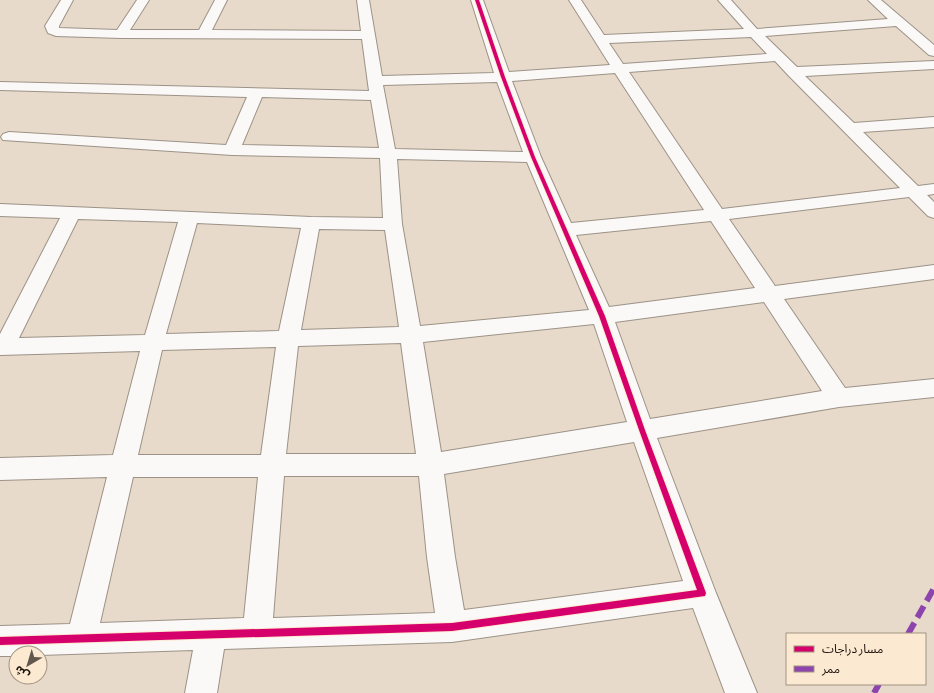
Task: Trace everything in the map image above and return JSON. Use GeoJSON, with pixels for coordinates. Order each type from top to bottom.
{"type":"FeatureCollection","features":[{"type":"Feature","properties":{"kind":"street"},"geometry":{"type":"LineString","coordinates":[[67,0],[52,26],[53,30],[56,32],[121,34],[368,35]]}},
{"type":"Feature","properties":{"kind":"street"},"geometry":{"type":"LineString","coordinates":[[121,34],[143,0]]}},
{"type":"Feature","properties":{"kind":"street"},"geometry":{"type":"LineString","coordinates":[[204,34],[221,0]]}},
{"type":"Feature","properties":{"kind":"street"},"geometry":{"type":"LineString","coordinates":[[363,0],[376,89],[388,155],[393,224],[411,335],[452,627]]}},
{"type":"Feature","properties":{"kind":"street"},"geometry":{"type":"LineString","coordinates":[[477,0],[503,77],[533,157],[602,316],[702,593],[741,693]]}},
{"type":"Feature","properties":{"kind":"street"},"geometry":{"type":"LineString","coordinates":[[575,0],[839,398]]}},
{"type":"Feature","properties":{"kind":"street"},"geometry":{"type":"LineString","coordinates":[[724,0],[754,33],[934,212]]}},
{"type":"Feature","properties":{"kind":"street"},"geometry":{"type":"LineString","coordinates":[[874,0],[934,52]]}},
{"type":"Feature","properties":{"kind":"street"},"geometry":{"type":"LineString","coordinates":[[600,39],[754,33],[900,22]]}},
{"type":"Feature","properties":{"kind":"street"},"geometry":{"type":"LineString","coordinates":[[0,86],[256,93],[376,89],[503,77],[620,70],[778,57]]}},
{"type":"Feature","properties":{"kind":"street"},"geometry":{"type":"LineString","coordinates":[[793,72],[934,65]]}},
{"type":"Feature","properties":{"kind":"street"},"geometry":{"type":"LineString","coordinates":[[232,150],[256,93]]}},
{"type":"Feature","properties":{"kind":"street"},"geometry":{"type":"LineString","coordinates":[[850,128],[934,122]]}},
{"type":"Feature","properties":{"kind":"street"},"geometry":{"type":"LineString","coordinates":[[9,137],[232,150],[388,155],[533,157]]}},
{"type":"Feature","properties":{"kind":"street"},"geometry":{"type":"LineString","coordinates":[[565,230],[717,215],[934,189]]}},
{"type":"Feature","properties":{"kind":"street"},"geometry":{"type":"LineString","coordinates":[[0,210],[189,217],[311,224],[393,224]]}},
{"type":"Feature","properties":{"kind":"street"},"geometry":{"type":"LineString","coordinates":[[72,213],[2,347],[411,335],[602,316],[934,272]]}},
{"type":"Feature","properties":{"kind":"street"},"geometry":{"type":"LineString","coordinates":[[81,638],[152,343],[189,217]]}},
{"type":"Feature","properties":{"kind":"street"},"geometry":{"type":"LineString","coordinates":[[257,633],[272,465],[288,339],[311,224]]}},
{"type":"Feature","properties":{"kind":"street"},"geometry":{"type":"LineString","coordinates":[[0,469],[122,466],[430,465],[839,398],[934,388]]}},
{"type":"Feature","properties":{"kind":"street"},"geometry":{"type":"LineString","coordinates":[[0,641],[452,627],[702,593]]}},
{"type":"Feature","properties":{"kind":"street"},"geometry":{"type":"LineString","coordinates":[[201,693],[211,634]]}},
{"type":"Feature","properties":{"kind":"marked path"},"geometry":{"type":"LineString","coordinates":[[909,633],[934,588]]}},
{"type":"Feature","properties":{"kind":"marked path"},"geometry":{"type":"LineString","coordinates":[[874,693],[878,685]]}},
{"type":"Feature","properties":{"kind":"cycle path"},"geometry":{"type":"LineString","coordinates":[[0,641],[452,627],[702,593],[602,316],[533,157],[503,77],[477,0]]}}]}
